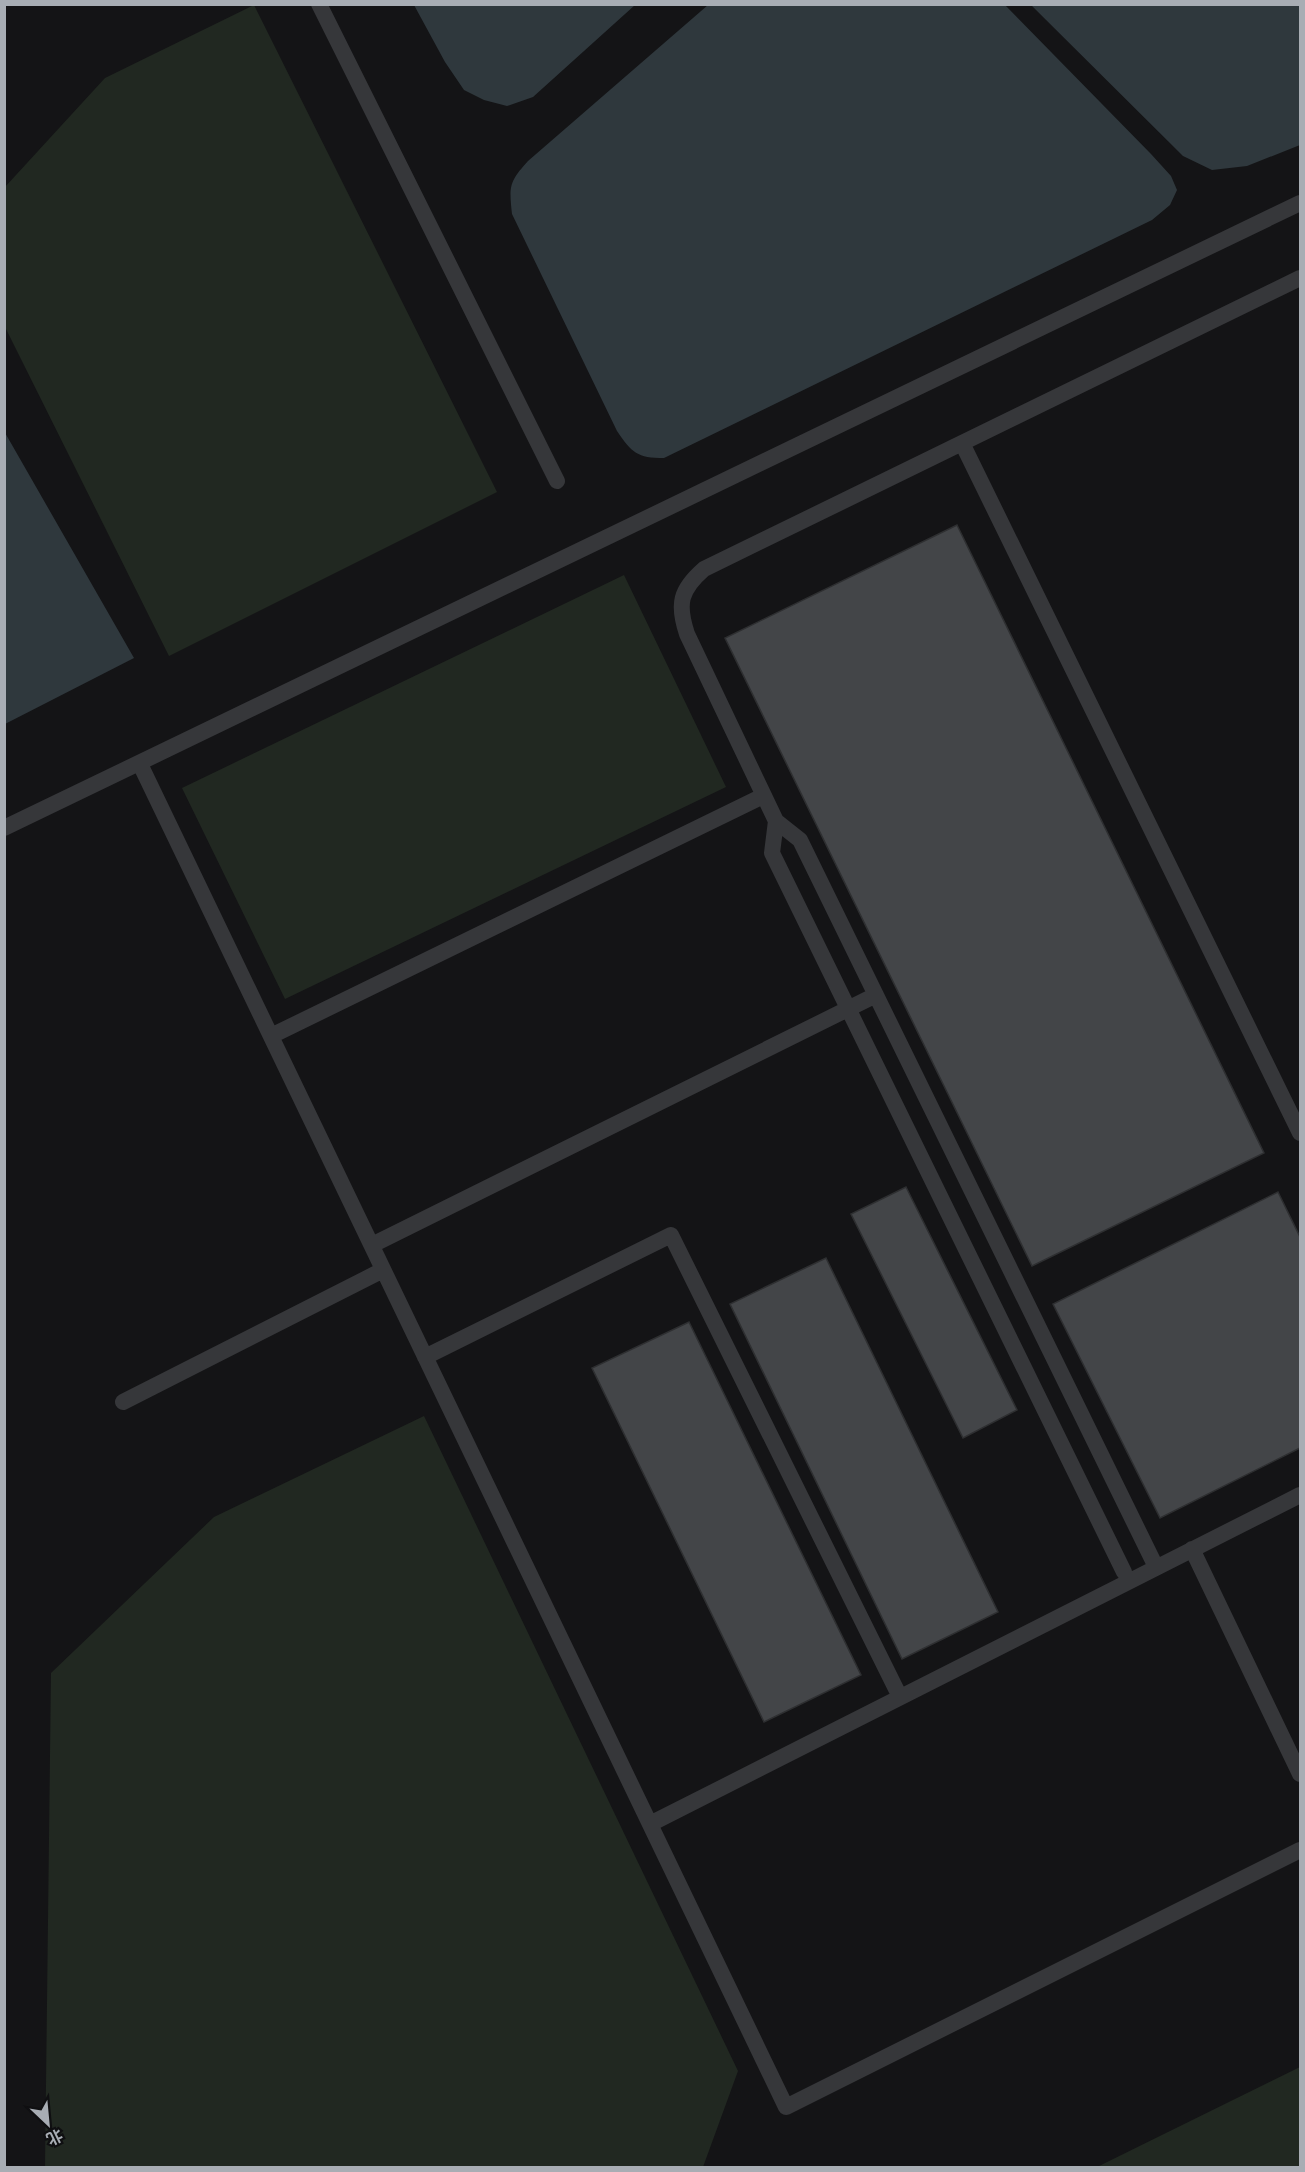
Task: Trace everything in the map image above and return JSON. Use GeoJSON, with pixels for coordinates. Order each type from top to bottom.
{"type":"FeatureCollection","features":[{"type":"Feature","properties":{"kind":"lane"},"geometry":{"type":"LineString","coordinates":[[319,4],[557,481]]}},
{"type":"Feature","properties":{"kind":"lane"},"geometry":{"type":"LineString","coordinates":[[4,828],[1300,203]]}},
{"type":"Feature","properties":{"kind":"lane"},"geometry":{"type":"LineString","coordinates":[[1156,1567],[800,840],[776,821],[763,796],[687,634],[681,616],[682,597],[690,582],[704,569],[1300,278]]}},
{"type":"Feature","properties":{"kind":"lane"},"geometry":{"type":"LineString","coordinates":[[962,443],[1300,1133]]}},
{"type":"Feature","properties":{"kind":"lane"},"geometry":{"type":"LineString","coordinates":[[140,764],[786,2107],[1300,1850]]}},
{"type":"Feature","properties":{"kind":"lane"},"geometry":{"type":"LineString","coordinates":[[271,1036],[763,796]]}},
{"type":"Feature","properties":{"kind":"lane"},"geometry":{"type":"LineString","coordinates":[[776,821],[772,853],[1124,1572]]}},
{"type":"Feature","properties":{"kind":"lane"},"geometry":{"type":"LineString","coordinates":[[372,1245],[876,995]]}},
{"type":"Feature","properties":{"kind":"lane"},"geometry":{"type":"LineString","coordinates":[[425,1357],[671,1234],[900,1697]]}},
{"type":"Feature","properties":{"kind":"lane"},"geometry":{"type":"LineString","coordinates":[[123,1402],[383,1270]]}},
{"type":"Feature","properties":{"kind":"lane"},"geometry":{"type":"LineString","coordinates":[[650,1824],[1300,1495]]}},
{"type":"Feature","properties":{"kind":"lane"},"geometry":{"type":"LineString","coordinates":[[1192,1549],[1300,1774]]}},
{"type":"Feature","properties":{"kind":"shaded area"},"geometry":{"type":"Polygon","coordinates":[[[254,5],[497,492],[169,656],[5,327],[5,187],[105,78],[254,5]]]}},
{"type":"Feature","properties":{"kind":"shaded area"},"geometry":{"type":"Polygon","coordinates":[[[414,5],[635,5],[533,97],[507,106],[484,100],[464,90],[445,62],[414,5]]]}},
{"type":"Feature","properties":{"kind":"shaded area"},"geometry":{"type":"Polygon","coordinates":[[[708,5],[1005,5],[1151,154],[1171,176],[1177,190],[1170,205],[1152,220],[664,458],[641,455],[631,449],[617,431],[512,214],[511,190],[517,174],[528,161],[708,5]]]}},
{"type":"Feature","properties":{"kind":"shaded area"},"geometry":{"type":"Polygon","coordinates":[[[1031,5],[1300,5],[1300,145],[1247,166],[1212,170],[1183,156],[1031,5]]]}},
{"type":"Feature","properties":{"kind":"shaded area"},"geometry":{"type":"Polygon","coordinates":[[[4,431],[134,658],[5,724],[4,724],[4,431]]]}},
{"type":"Feature","properties":{"kind":"shaded area"},"geometry":{"type":"Polygon","coordinates":[[[624,575],[726,787],[285,999],[182,788],[624,575]]]}},
{"type":"Feature","properties":{"kind":"shaded area"},"geometry":{"type":"Polygon","coordinates":[[[424,1416],[738,2071],[703,2167],[45,2167],[51,1673],[214,1517],[424,1416]]]}},
{"type":"Feature","properties":{"kind":"shaded area"},"geometry":{"type":"Polygon","coordinates":[[[1300,2067],[1300,2167],[1097,2167],[1300,2067]]]}},
{"type":"Feature","properties":{"kind":"building"},"geometry":{"type":"Polygon","coordinates":[[[957,525],[1264,1153],[1032,1266],[725,638],[957,525]]]}},
{"type":"Feature","properties":{"kind":"building"},"geometry":{"type":"Polygon","coordinates":[[[906,1187],[1017,1410],[963,1438],[851,1214],[906,1187]]]}},
{"type":"Feature","properties":{"kind":"building"},"geometry":{"type":"Polygon","coordinates":[[[1278,1192],[1300,1237],[1300,1448],[1160,1518],[1053,1304],[1278,1192]]]}},
{"type":"Feature","properties":{"kind":"building"},"geometry":{"type":"Polygon","coordinates":[[[826,1258],[998,1612],[902,1659],[730,1304],[826,1258]]]}},
{"type":"Feature","properties":{"kind":"building"},"geometry":{"type":"Polygon","coordinates":[[[689,1322],[861,1675],[764,1722],[592,1368],[689,1322]]]}}]}
